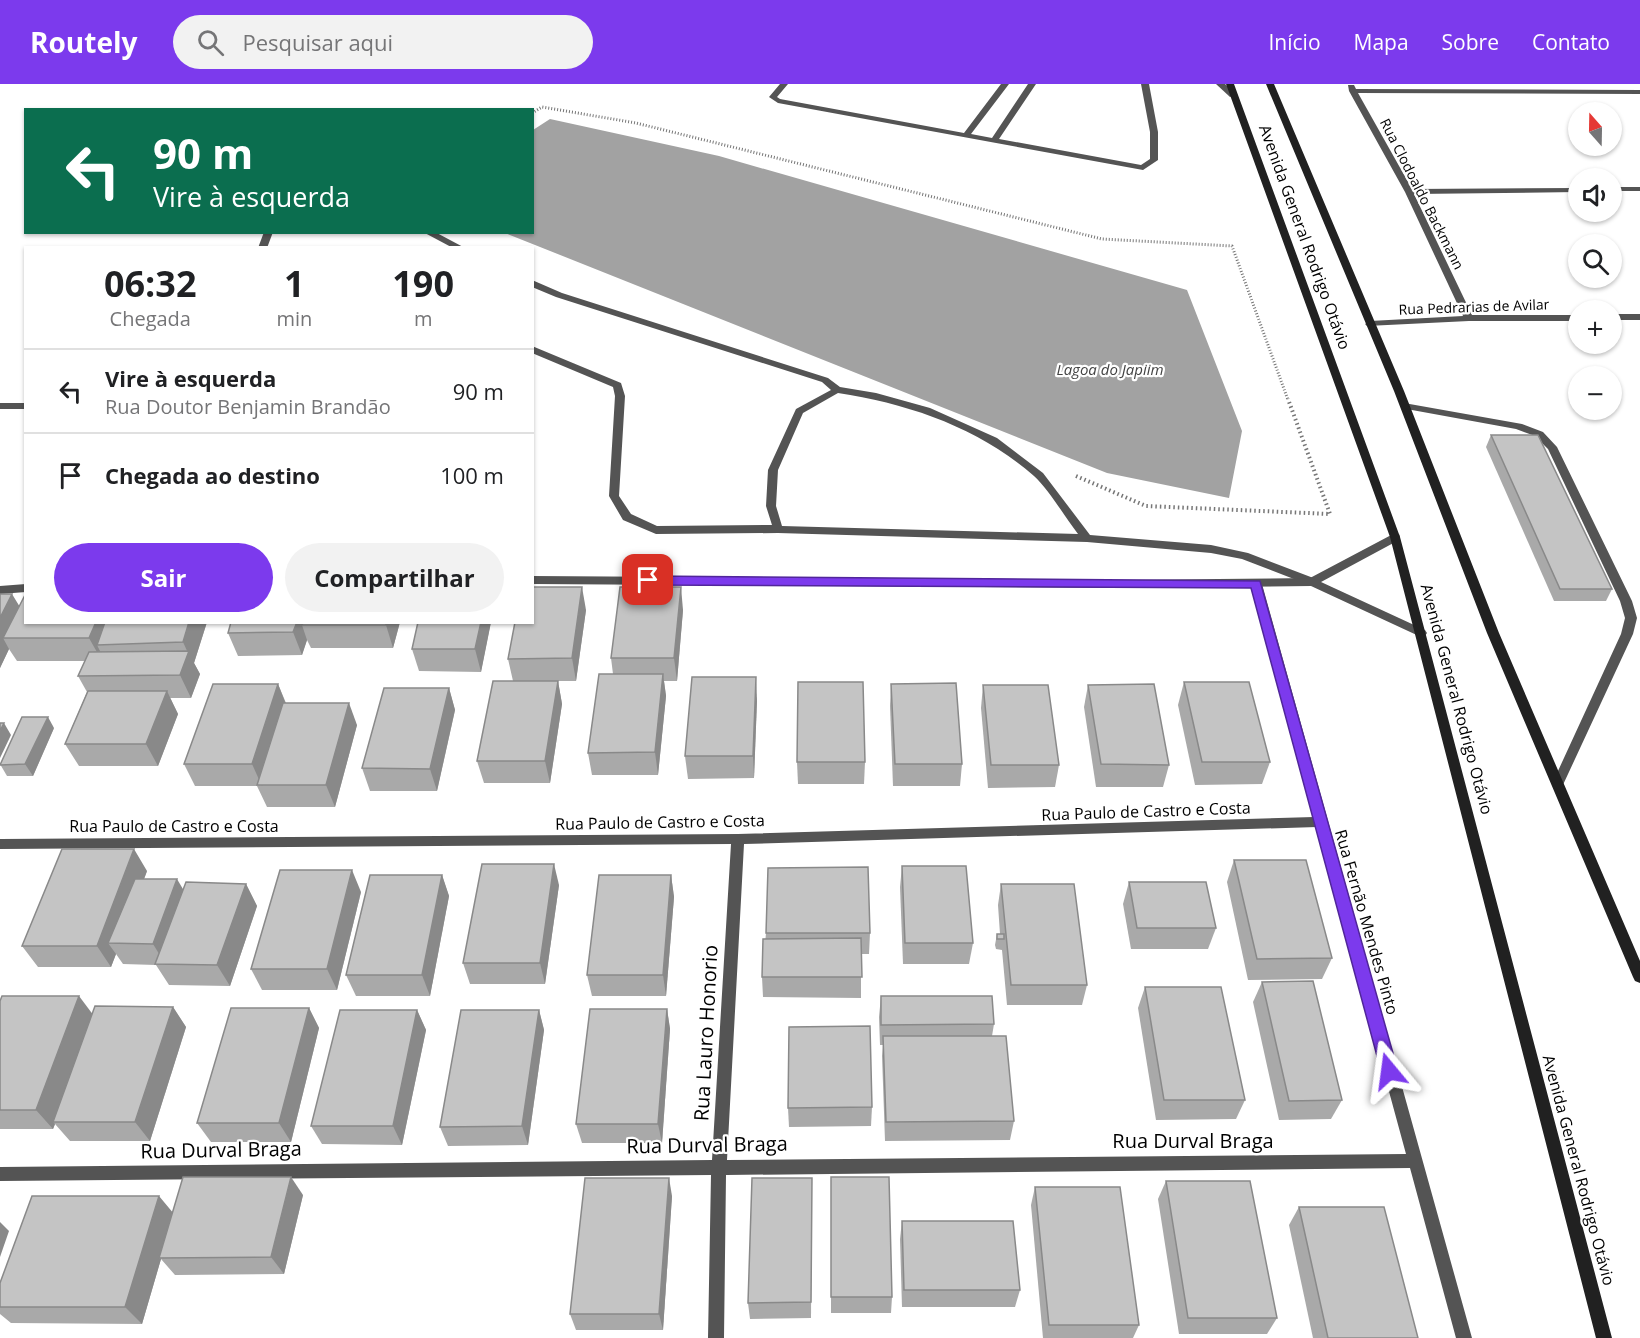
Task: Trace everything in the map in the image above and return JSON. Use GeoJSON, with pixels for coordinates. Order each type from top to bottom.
{"type":"FeatureCollection","features":[{"type":"Feature","properties":{"kind":"main road","name":"Avenida General Rodrigo Otávio"},"geometry":{"type":"LineString","coordinates":[[1230,84],[1395,537],[1604,1338]]}},
{"type":"Feature","properties":{"kind":"main road","name":"Avenida General Rodrigo Otávio"},"geometry":{"type":"LineString","coordinates":[[1270,84],[1404,406],[1493,633],[1639,973]]}},
{"type":"Feature","properties":{"kind":"street"},"geometry":{"type":"LineString","coordinates":[[784,84],[773,97],[778,101],[1143,168],[1154,160],[1154,132],[1145,84]]}},
{"type":"Feature","properties":{"kind":"street"},"geometry":{"type":"LineString","coordinates":[[966,135],[1005,84]]}},
{"type":"Feature","properties":{"kind":"street"},"geometry":{"type":"LineString","coordinates":[[995,140],[1032,84]]}},
{"type":"Feature","properties":{"kind":"street"},"geometry":{"type":"LineString","coordinates":[[1220,84],[1233,95]]}},
{"type":"Feature","properties":{"kind":"street"},"geometry":{"type":"LineString","coordinates":[[1351,87],[1640,92]]}},
{"type":"Feature","properties":{"kind":"street","name":"Rua Clodoaldo Backmann"},"geometry":{"type":"LineString","coordinates":[[1351,87],[1409,192],[1469,318]]}},
{"type":"Feature","properties":{"kind":"street"},"geometry":{"type":"LineString","coordinates":[[1622,189],[1640,189]]}},
{"type":"Feature","properties":{"kind":"street"},"geometry":{"type":"LineString","coordinates":[[1409,192],[1568,190]]}},
{"type":"Feature","properties":{"kind":"street"},"geometry":{"type":"LineString","coordinates":[[431,234],[458,246]]}},
{"type":"Feature","properties":{"kind":"street"},"geometry":{"type":"LineString","coordinates":[[534,283],[559,295],[825,380],[837,390],[876,396],[927,410],[993,440],[1039,475],[1087,538]]}},
{"type":"Feature","properties":{"kind":"street"},"geometry":{"type":"LineString","coordinates":[[1622,317],[1640,317]]}},
{"type":"Feature","properties":{"kind":"street","name":"Rua Pedrarias de Avilar"},"geometry":{"type":"LineString","coordinates":[[1370,324],[1469,318],[1568,318]]}},
{"type":"Feature","properties":{"kind":"street"},"geometry":{"type":"LineString","coordinates":[[534,350],[618,386],[620,396],[614,496],[627,517],[656,530],[778,529],[1087,538],[1211,549],[1244,556],[1312,582],[1421,633]]}},
{"type":"Feature","properties":{"kind":"street"},"geometry":{"type":"LineString","coordinates":[[778,529],[771,506],[773,470],[799,411],[837,390]]}},
{"type":"Feature","properties":{"kind":"street"},"geometry":{"type":"LineString","coordinates":[[0,406],[24,406]]}},
{"type":"Feature","properties":{"kind":"street"},"geometry":{"type":"LineString","coordinates":[[1404,406],[1518,426],[1539,434],[1552,447],[1626,601],[1631,618],[1627,634],[1558,784]]}},
{"type":"Feature","properties":{"kind":"street"},"geometry":{"type":"LineString","coordinates":[[534,580],[1256,584],[1312,582],[1395,537]]}},
{"type":"Feature","properties":{"kind":"street","name":"Rua Fernão Mendes Pinto"},"geometry":{"type":"LineString","coordinates":[[1256,584],[1464,1338]]}},
{"type":"Feature","properties":{"kind":"street"},"geometry":{"type":"LineString","coordinates":[[0,590],[24,588]]}},
{"type":"Feature","properties":{"kind":"street","name":"Rua Paulo de Castro e Costa"},"geometry":{"type":"LineString","coordinates":[[0,844],[738,839],[1320,822]]}},
{"type":"Feature","properties":{"kind":"street","name":"Rua Lauro Honorio"},"geometry":{"type":"LineString","coordinates":[[716,1338],[719,1166],[738,839]]}},
{"type":"Feature","properties":{"kind":"street","name":"Rua Durval Braga"},"geometry":{"type":"LineString","coordinates":[[0,1174],[1415,1161]]}},
{"type":"Feature","properties":{"kind":"path"},"geometry":{"type":"LineString","coordinates":[[534,112],[542,107],[636,123],[1102,239],[1232,246],[1330,514],[1146,506],[1072,474]]}},
{"type":"Feature","properties":{"kind":"water","name":"Lagoa do Japiim"},"geometry":{"type":"Polygon","coordinates":[[[550,119],[719,156],[1187,290],[1242,431],[1229,498],[1107,473],[508,234],[534,234],[534,129],[550,119]]]}},
{"type":"Feature","properties":{"kind":"building"},"geometry":{"type":"Polygon","coordinates":[[[1491,435],[1538,435],[1612,589],[1560,589],[1491,435]]]}},
{"type":"Feature","properties":{"kind":"building"},"geometry":{"type":"Polygon","coordinates":[[[534,587],[582,587],[572,658],[508,659],[515,624],[534,624],[534,587]]]}},
{"type":"Feature","properties":{"kind":"building"},"geometry":{"type":"Polygon","coordinates":[[[620,587],[681,587],[674,658],[611,658],[620,587]]]}},
{"type":"Feature","properties":{"kind":"building"},"geometry":{"type":"Polygon","coordinates":[[[0,594],[12,594],[0,618],[0,594]]]}},
{"type":"Feature","properties":{"kind":"building"},"geometry":{"type":"Polygon","coordinates":[[[24,597],[24,624],[95,624],[89,638],[3,638],[24,597]]]}},
{"type":"Feature","properties":{"kind":"building"},"geometry":{"type":"Polygon","coordinates":[[[104,624],[188,624],[183,642],[97,645],[104,624]]]}},
{"type":"Feature","properties":{"kind":"building"},"geometry":{"type":"Polygon","coordinates":[[[230,624],[296,624],[293,632],[228,633],[230,624]]]}},
{"type":"Feature","properties":{"kind":"building"},"geometry":{"type":"Polygon","coordinates":[[[302,624],[386,624],[386,625],[302,624]]]}},
{"type":"Feature","properties":{"kind":"building"},"geometry":{"type":"Polygon","coordinates":[[[418,624],[481,624],[475,649],[412,649],[418,624]]]}},
{"type":"Feature","properties":{"kind":"building"},"geometry":{"type":"Polygon","coordinates":[[[189,651],[180,675],[78,676],[89,652],[189,651]]]}},
{"type":"Feature","properties":{"kind":"building"},"geometry":{"type":"Polygon","coordinates":[[[599,674],[663,674],[655,752],[588,753],[599,674]]]}},
{"type":"Feature","properties":{"kind":"building"},"geometry":{"type":"Polygon","coordinates":[[[692,677],[756,677],[753,756],[685,756],[692,677]]]}},
{"type":"Feature","properties":{"kind":"building"},"geometry":{"type":"Polygon","coordinates":[[[493,681],[558,681],[545,761],[477,761],[493,681]]]}},
{"type":"Feature","properties":{"kind":"building"},"geometry":{"type":"Polygon","coordinates":[[[798,682],[863,682],[865,762],[797,762],[798,682]]]}},
{"type":"Feature","properties":{"kind":"building"},"geometry":{"type":"Polygon","coordinates":[[[1184,682],[1249,682],[1270,762],[1202,762],[1184,682]]]}},
{"type":"Feature","properties":{"kind":"building"},"geometry":{"type":"Polygon","coordinates":[[[956,683],[962,764],[895,764],[891,684],[956,683]]]}},
{"type":"Feature","properties":{"kind":"building"},"geometry":{"type":"Polygon","coordinates":[[[213,684],[278,684],[252,764],[184,764],[213,684]]]}},
{"type":"Feature","properties":{"kind":"building"},"geometry":{"type":"Polygon","coordinates":[[[1154,684],[1169,765],[1101,764],[1088,685],[1154,684]]]}},
{"type":"Feature","properties":{"kind":"building"},"geometry":{"type":"Polygon","coordinates":[[[983,685],[1048,685],[1059,765],[991,765],[983,685]]]}},
{"type":"Feature","properties":{"kind":"building"},"geometry":{"type":"Polygon","coordinates":[[[384,688],[449,688],[430,769],[362,768],[384,688]]]}},
{"type":"Feature","properties":{"kind":"building"},"geometry":{"type":"Polygon","coordinates":[[[88,691],[167,691],[146,744],[65,744],[88,691]]]}},
{"type":"Feature","properties":{"kind":"building"},"geometry":{"type":"Polygon","coordinates":[[[283,703],[349,703],[326,785],[257,785],[283,703]]]}},
{"type":"Feature","properties":{"kind":"building"},"geometry":{"type":"Polygon","coordinates":[[[22,717],[48,717],[25,764],[0,765],[22,717]]]}},
{"type":"Feature","properties":{"kind":"building"},"geometry":{"type":"Polygon","coordinates":[[[62,849],[134,849],[97,946],[22,946],[62,849]]]}},
{"type":"Feature","properties":{"kind":"building"},"geometry":{"type":"Polygon","coordinates":[[[1234,860],[1306,860],[1332,958],[1257,959],[1234,860]]]}},
{"type":"Feature","properties":{"kind":"building"},"geometry":{"type":"Polygon","coordinates":[[[482,864],[554,864],[540,963],[463,963],[482,864]]]}},
{"type":"Feature","properties":{"kind":"building"},"geometry":{"type":"Polygon","coordinates":[[[902,866],[966,866],[973,943],[905,943],[902,866]]]}},
{"type":"Feature","properties":{"kind":"building"},"geometry":{"type":"Polygon","coordinates":[[[868,867],[870,933],[766,933],[768,868],[868,867]]]}},
{"type":"Feature","properties":{"kind":"building"},"geometry":{"type":"Polygon","coordinates":[[[280,870],[352,870],[327,969],[251,969],[280,870]]]}},
{"type":"Feature","properties":{"kind":"building"},"geometry":{"type":"Polygon","coordinates":[[[370,875],[442,875],[422,975],[346,975],[370,875]]]}},
{"type":"Feature","properties":{"kind":"building"},"geometry":{"type":"Polygon","coordinates":[[[599,875],[671,875],[663,975],[587,975],[599,875]]]}},
{"type":"Feature","properties":{"kind":"building"},"geometry":{"type":"Polygon","coordinates":[[[135,879],[177,879],[153,944],[108,943],[135,879]]]}},
{"type":"Feature","properties":{"kind":"building"},"geometry":{"type":"Polygon","coordinates":[[[186,882],[246,884],[217,965],[155,964],[186,882]]]}},
{"type":"Feature","properties":{"kind":"building"},"geometry":{"type":"Polygon","coordinates":[[[1129,882],[1206,882],[1216,928],[1137,928],[1129,882]]]}},
{"type":"Feature","properties":{"kind":"building"},"geometry":{"type":"Polygon","coordinates":[[[1001,884],[1074,884],[1087,985],[1011,985],[1001,884]]]}},
{"type":"Feature","properties":{"kind":"building"},"geometry":{"type":"Polygon","coordinates":[[[997,934],[1004,934],[1004,939],[997,939],[997,934]]]}},
{"type":"Feature","properties":{"kind":"building"},"geometry":{"type":"Polygon","coordinates":[[[861,938],[862,977],[762,977],[763,939],[861,938]]]}},
{"type":"Feature","properties":{"kind":"building"},"geometry":{"type":"Polygon","coordinates":[[[1313,981],[1342,1100],[1289,1101],[1262,982],[1313,981]]]}},
{"type":"Feature","properties":{"kind":"building"},"geometry":{"type":"Polygon","coordinates":[[[1145,987],[1221,987],[1245,1100],[1164,1100],[1145,987]]]}},
{"type":"Feature","properties":{"kind":"building"},"geometry":{"type":"Polygon","coordinates":[[[2,996],[79,996],[36,1110],[0,1110],[0,1001],[2,996]]]}},
{"type":"Feature","properties":{"kind":"building"},"geometry":{"type":"Polygon","coordinates":[[[881,996],[992,996],[994,1024],[881,1025],[881,996]]]}},
{"type":"Feature","properties":{"kind":"building"},"geometry":{"type":"Polygon","coordinates":[[[95,1006],[173,1007],[135,1122],[53,1122],[95,1006]]]}},
{"type":"Feature","properties":{"kind":"building"},"geometry":{"type":"Polygon","coordinates":[[[231,1008],[309,1008],[279,1123],[197,1123],[231,1008]]]}},
{"type":"Feature","properties":{"kind":"building"},"geometry":{"type":"Polygon","coordinates":[[[590,1009],[667,1009],[658,1124],[576,1124],[590,1009]]]}},
{"type":"Feature","properties":{"kind":"building"},"geometry":{"type":"Polygon","coordinates":[[[340,1010],[417,1010],[393,1126],[311,1126],[340,1010]]]}},
{"type":"Feature","properties":{"kind":"building"},"geometry":{"type":"Polygon","coordinates":[[[461,1010],[539,1010],[522,1126],[440,1127],[461,1010]]]}},
{"type":"Feature","properties":{"kind":"building"},"geometry":{"type":"Polygon","coordinates":[[[870,1026],[872,1107],[788,1108],[789,1027],[870,1026]]]}},
{"type":"Feature","properties":{"kind":"building"},"geometry":{"type":"Polygon","coordinates":[[[883,1036],[1006,1036],[1014,1121],[886,1122],[883,1036]]]}},
{"type":"Feature","properties":{"kind":"building"},"geometry":{"type":"Polygon","coordinates":[[[183,1177],[291,1177],[271,1257],[159,1258],[183,1177]]]}},
{"type":"Feature","properties":{"kind":"building"},"geometry":{"type":"Polygon","coordinates":[[[831,1177],[889,1177],[892,1297],[831,1297],[831,1177]]]}},
{"type":"Feature","properties":{"kind":"building"},"geometry":{"type":"Polygon","coordinates":[[[585,1178],[669,1178],[659,1314],[570,1314],[585,1178]]]}},
{"type":"Feature","properties":{"kind":"building"},"geometry":{"type":"Polygon","coordinates":[[[752,1178],[812,1178],[811,1302],[748,1303],[752,1178]]]}},
{"type":"Feature","properties":{"kind":"building"},"geometry":{"type":"Polygon","coordinates":[[[1166,1181],[1250,1181],[1277,1318],[1188,1318],[1166,1181]]]}},
{"type":"Feature","properties":{"kind":"building"},"geometry":{"type":"Polygon","coordinates":[[[1035,1187],[1120,1187],[1139,1325],[1049,1325],[1035,1187]]]}},
{"type":"Feature","properties":{"kind":"building"},"geometry":{"type":"Polygon","coordinates":[[[32,1196],[159,1196],[125,1307],[0,1307],[0,1283],[32,1196]]]}},
{"type":"Feature","properties":{"kind":"building"},"geometry":{"type":"Polygon","coordinates":[[[1299,1207],[1384,1207],[1418,1338],[1328,1338],[1299,1207]]]}},
{"type":"Feature","properties":{"kind":"building"},"geometry":{"type":"Polygon","coordinates":[[[902,1221],[1013,1221],[1020,1290],[904,1290],[902,1221]]]}},
{"type":"Feature","properties":{"kind":"route"},"geometry":{"type":"LineString","coordinates":[[648,580],[1256,584],[1389,1071]]}}]}
